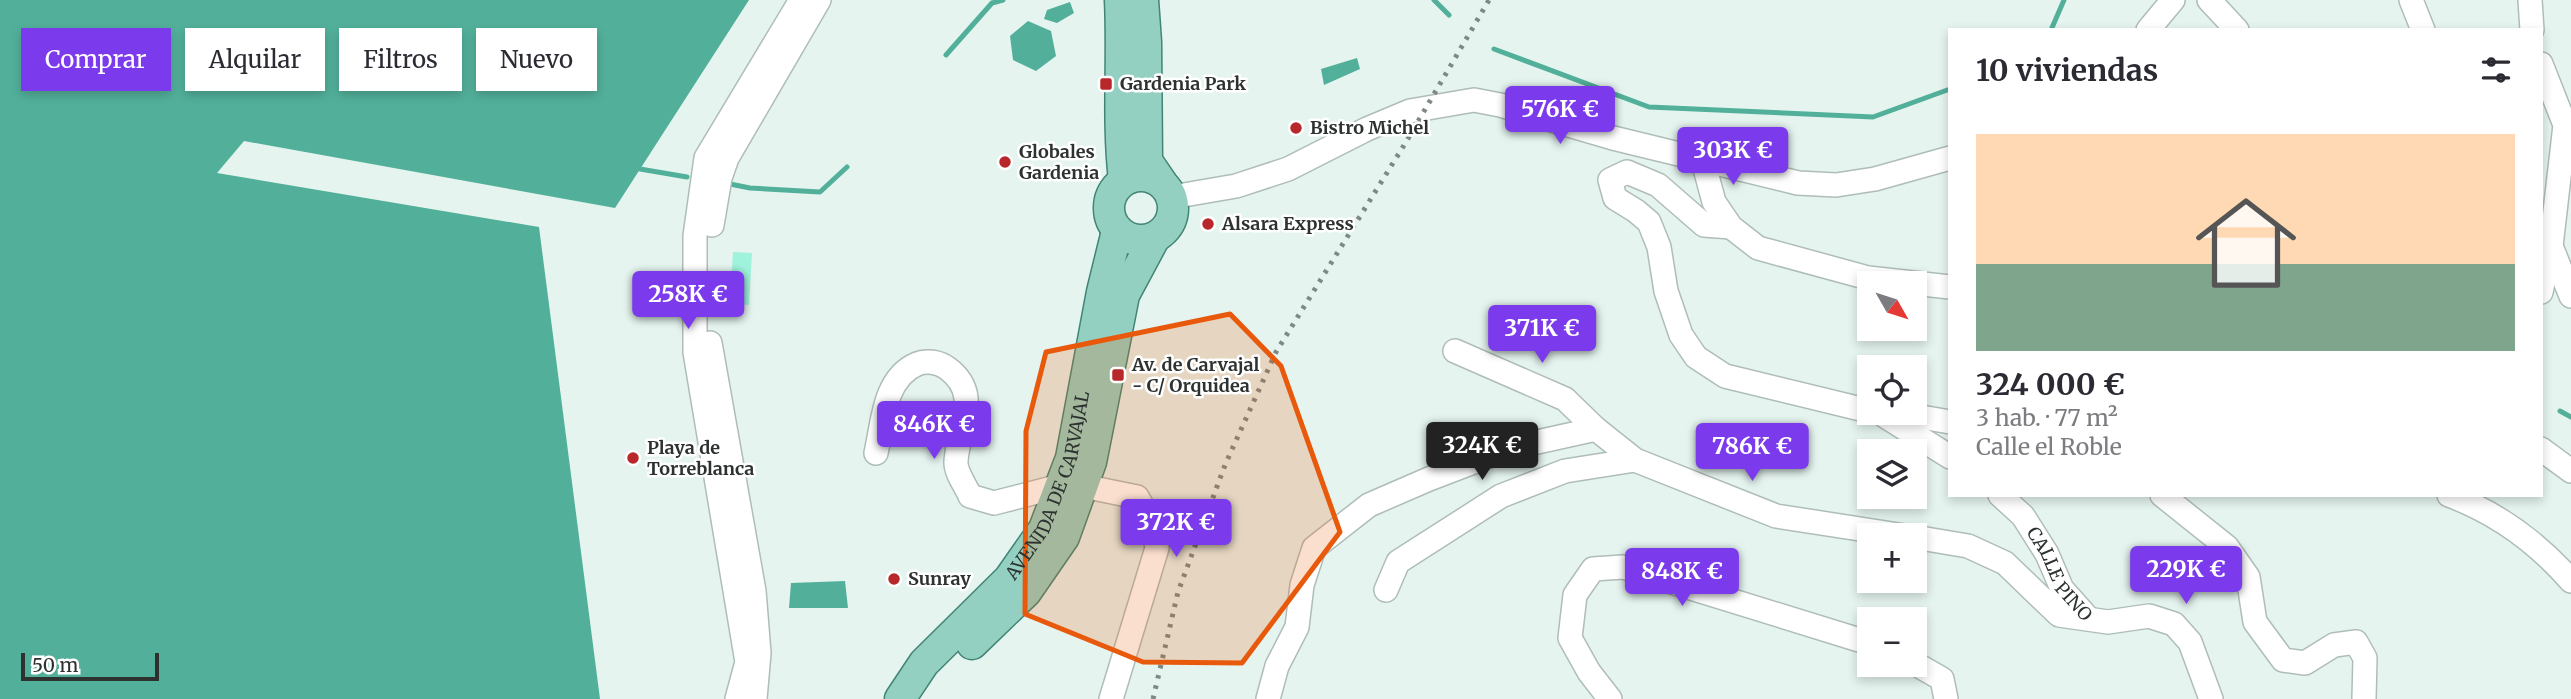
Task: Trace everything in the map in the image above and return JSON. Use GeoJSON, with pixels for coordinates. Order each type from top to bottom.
{"type":"FeatureCollection","features":[{"type":"Feature","properties":{"kind":"main road"},"geometry":{"type":"LineString","coordinates":[[1120,0],[1121,153],[1124,180]]}},
{"type":"Feature","properties":{"kind":"main road"},"geometry":{"type":"LineString","coordinates":[[1143,0],[1147,161],[1167,190],[1172,216],[1169,225],[1155,237],[1135,240],[1117,231],[1108,214],[1108,204],[1116,186],[1124,180],[1144,176],[1167,190]]}},
{"type":"Feature","properties":{"kind":"main road","name":"AVENIDA DE CARVAJAL"},"geometry":{"type":"LineString","coordinates":[[924,699],[938,677],[1026,592],[1064,537],[1071,486],[1071,458],[1102,292],[1117,231]]}},
{"type":"Feature","properties":{"kind":"main road","name":"AVENIDA DE CARVAJAL"},"geometry":{"type":"LineString","coordinates":[[900,699],[924,663],[1009,579],[1071,486],[1091,462],[1124,295],[1155,237]]}},
{"type":"Feature","properties":{"kind":"street"},"geometry":{"type":"LineString","coordinates":[[737,699],[747,662],[695,352],[695,236],[706,158],[800,0]]}},
{"type":"Feature","properties":{"kind":"street"},"geometry":{"type":"LineString","coordinates":[[755,699],[759,673],[755,605],[710,348],[710,239],[720,178],[727,158],[820,0]]}},
{"type":"Feature","properties":{"kind":"street"},"geometry":{"type":"LineString","coordinates":[[2150,28],[2174,0]]}},
{"type":"Feature","properties":{"kind":"street"},"geometry":{"type":"LineString","coordinates":[[2209,0],[2235,28]]}},
{"type":"Feature","properties":{"kind":"street"},"geometry":{"type":"LineString","coordinates":[[2411,0],[2422,28]]}},
{"type":"Feature","properties":{"kind":"street"},"geometry":{"type":"LineString","coordinates":[[2530,0],[2532,28]]}},
{"type":"Feature","properties":{"kind":"street"},"geometry":{"type":"LineString","coordinates":[[2543,69],[2565,125],[2551,246],[2543,283]]}},
{"type":"Feature","properties":{"kind":"street"},"geometry":{"type":"LineString","coordinates":[[1167,190],[1236,186],[1288,169],[1367,129],[1410,111],[1474,100],[1613,138],[1798,183],[1836,185],[1875,179],[1948,159]]}},
{"type":"Feature","properties":{"kind":"street"},"geometry":{"type":"LineString","coordinates":[[1703,161],[1714,202],[1731,227],[1758,248],[1867,278],[1948,287]]}},
{"type":"Feature","properties":{"kind":"street"},"geometry":{"type":"LineString","coordinates":[[1731,227],[1704,225],[1658,185],[1627,172],[1610,180],[1615,198],[1649,222],[1659,247],[1666,291],[1681,335],[1696,357],[1725,376],[1857,408]]}},
{"type":"Feature","properties":{"kind":"street"},"geometry":{"type":"LineString","coordinates":[[2551,246],[2571,296]]}},
{"type":"Feature","properties":{"kind":"street"},"geometry":{"type":"LineString","coordinates":[[1455,351],[1565,399],[1596,429],[1635,460],[1776,516],[1857,529]]}},
{"type":"Feature","properties":{"kind":"street"},"geometry":{"type":"LineString","coordinates":[[876,453],[892,386],[904,372],[918,363],[940,362],[955,373],[965,388],[966,414],[955,464],[970,496],[994,503],[1071,486],[1137,497],[1153,525],[1157,548],[1111,699]]}},
{"type":"Feature","properties":{"kind":"street"},"geometry":{"type":"LineString","coordinates":[[1927,418],[1948,422]]}},
{"type":"Feature","properties":{"kind":"street"},"geometry":{"type":"LineString","coordinates":[[1896,425],[1948,456]]}},
{"type":"Feature","properties":{"kind":"street"},"geometry":{"type":"LineString","coordinates":[[1268,699],[1277,666],[1297,627],[1303,585],[1314,548],[1369,505],[1429,478],[1510,448],[1596,429]]}},
{"type":"Feature","properties":{"kind":"street"},"geometry":{"type":"LineString","coordinates":[[2543,450],[2571,471]]}},
{"type":"Feature","properties":{"kind":"street"},"geometry":{"type":"LineString","coordinates":[[1387,590],[1398,562],[1501,496],[1565,471],[1635,460]]}},
{"type":"Feature","properties":{"kind":"street","name":"CALLE PINO"},"geometry":{"type":"LineString","coordinates":[[2002,497],[2023,516],[2047,554],[2062,589],[2087,617],[2108,622],[2149,616],[2174,624],[2190,642],[2211,699]]}},
{"type":"Feature","properties":{"kind":"street"},"geometry":{"type":"LineString","coordinates":[[2164,497],[2227,547],[2248,577],[2255,622],[2283,660],[2305,663],[2334,645],[2356,642],[2365,658],[2364,699]]}},
{"type":"Feature","properties":{"kind":"street"},"geometry":{"type":"LineString","coordinates":[[2454,497],[2473,504],[2517,530],[2553,560],[2571,581]]}},
{"type":"Feature","properties":{"kind":"street"},"geometry":{"type":"LineString","coordinates":[[1927,539],[1968,546],[2006,563],[2059,615],[2087,617]]}},
{"type":"Feature","properties":{"kind":"street"},"geometry":{"type":"LineString","coordinates":[[1610,699],[1589,672],[1570,638],[1575,595],[1593,569],[1623,567],[1857,639]]}},
{"type":"Feature","properties":{"kind":"street"},"geometry":{"type":"LineString","coordinates":[[1927,670],[1942,679],[1946,699]]}},
{"type":"Feature","properties":{"kind":"highlighted area"},"geometry":{"type":"Polygon","coordinates":[[[1230,314],[1281,366],[1340,532],[1242,663],[1143,662],[1025,614],[1026,431],[1046,352],[1230,314]]]}},
{"type":"Feature","properties":{"kind":"shaded area"},"geometry":{"type":"Polygon","coordinates":[[[0,0],[749,0],[615,208],[244,141],[217,173],[539,227],[600,699],[0,699],[0,0]]]}},
{"type":"Feature","properties":{"kind":"shaded area"},"geometry":{"type":"Polygon","coordinates":[[[1070,2],[1074,13],[1057,23],[1044,19],[1047,10],[1070,2]]]}},
{"type":"Feature","properties":{"kind":"shaded area"},"geometry":{"type":"Polygon","coordinates":[[[1028,21],[1051,31],[1056,56],[1036,71],[1013,60],[1010,36],[1028,21]]]}},
{"type":"Feature","properties":{"kind":"shaded area"},"geometry":{"type":"Polygon","coordinates":[[[1357,58],[1360,69],[1324,85],[1321,69],[1357,58]]]}},
{"type":"Feature","properties":{"kind":"shaded area"},"geometry":{"type":"Polygon","coordinates":[[[733,252],[752,253],[749,305],[730,304],[733,252]]]}},
{"type":"Feature","properties":{"kind":"shaded area"},"geometry":{"type":"Polygon","coordinates":[[[845,581],[848,608],[789,608],[791,583],[845,581]]]}},
{"type":"Feature","properties":{"kind":"waterway"},"geometry":{"type":"LineString","coordinates":[[946,55],[992,3],[1003,0]]}},
{"type":"Feature","properties":{"kind":"waterway"},"geometry":{"type":"LineString","coordinates":[[1434,0],[1449,15]]}},
{"type":"Feature","properties":{"kind":"waterway"},"geometry":{"type":"LineString","coordinates":[[2052,28],[2064,0]]}},
{"type":"Feature","properties":{"kind":"waterway"},"geometry":{"type":"LineString","coordinates":[[1494,49],[1649,107],[1873,117],[1948,90]]}},
{"type":"Feature","properties":{"kind":"waterway"},"geometry":{"type":"LineString","coordinates":[[730,184],[750,188],[820,192],[847,167]]}},
{"type":"Feature","properties":{"kind":"waterway"},"geometry":{"type":"LineString","coordinates":[[640,169],[687,177]]}},
{"type":"Feature","properties":{"kind":"waterway"},"geometry":{"type":"LineString","coordinates":[[2560,411],[2571,417]]}},
{"type":"Feature","properties":{"kind":"railway"},"geometry":{"type":"LineString","coordinates":[[1153,699],[1178,592],[1225,465],[1276,352],[1406,142],[1489,0]]}},
{"type":"Feature","properties":{"kind":"place","name":"Gardenia Park"},"geometry":{"type":"Point","coordinates":[1106,84]}},
{"type":"Feature","properties":{"kind":"place","name":"Bistro Michel"},"geometry":{"type":"Point","coordinates":[1296,128]}},
{"type":"Feature","properties":{"kind":"place","name":"Globales Gardenia"},"geometry":{"type":"Point","coordinates":[1005,162]}},
{"type":"Feature","properties":{"kind":"place","name":"Alsara Express"},"geometry":{"type":"Point","coordinates":[1208,224]}},
{"type":"Feature","properties":{"kind":"place","name":"Av. de Carvajal - C/ Orquidea"},"geometry":{"type":"Point","coordinates":[1118,375]}},
{"type":"Feature","properties":{"kind":"place","name":"Playa de Torreblanca"},"geometry":{"type":"Point","coordinates":[633,458]}},
{"type":"Feature","properties":{"kind":"place","name":"Sunray"},"geometry":{"type":"Point","coordinates":[894,579]}}]}
